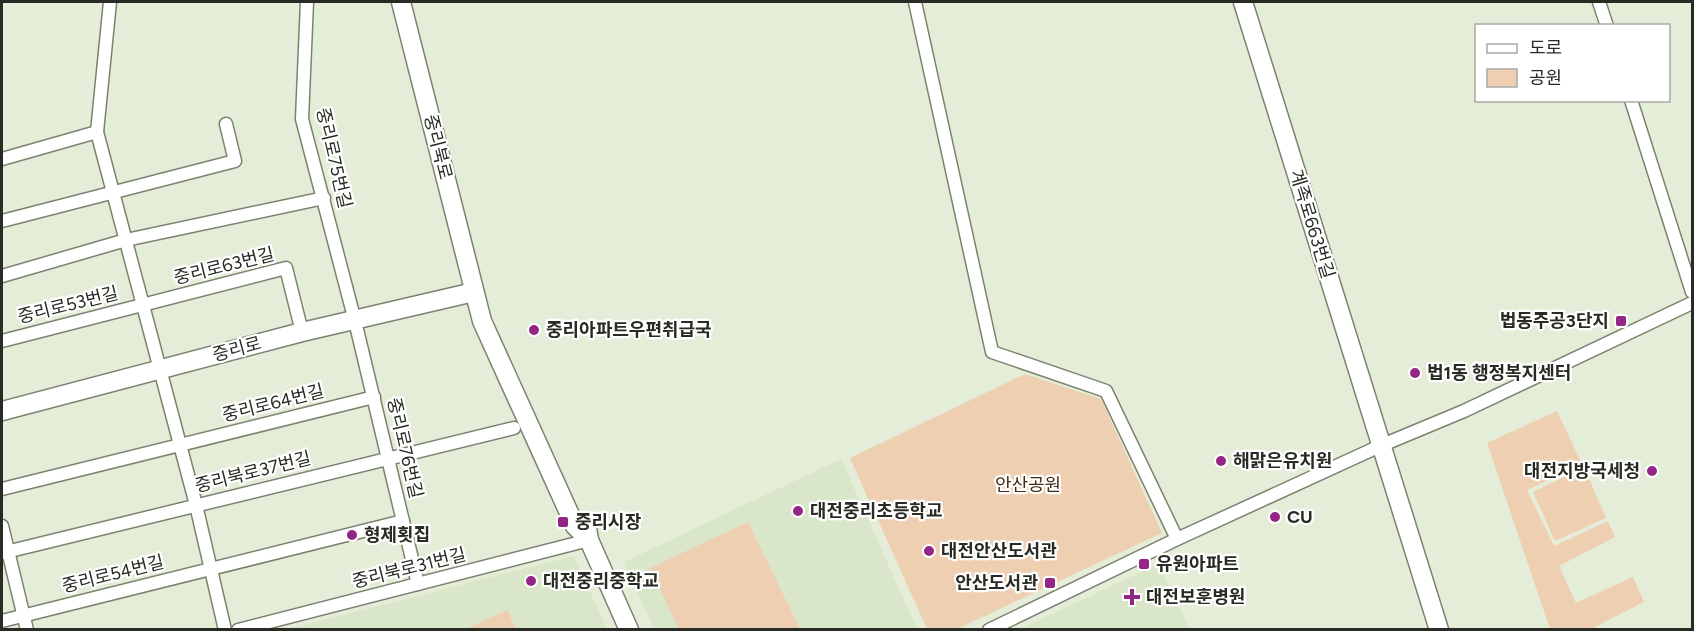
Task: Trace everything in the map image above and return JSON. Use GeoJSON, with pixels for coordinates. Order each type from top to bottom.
{"type":"FeatureCollection","features":[{"type":"Feature","properties":{"kind":"main road","name":"중리북로"},"geometry":{"type":"LineString","coordinates":[[401,2],[474,292],[493,316],[586,522],[589,540],[629,630]]}},
{"type":"Feature","properties":{"kind":"main road","name":"계족로663번길"},"geometry":{"type":"LineString","coordinates":[[1243,2],[1439,630]]}},
{"type":"Feature","properties":{"kind":"main road","name":"중리로"},"geometry":{"type":"LineString","coordinates":[[2,411],[302,332],[474,292]]}},
{"type":"Feature","properties":{"kind":"street"},"geometry":{"type":"LineString","coordinates":[[110,2],[97,132],[196,505],[225,630]]}},
{"type":"Feature","properties":{"kind":"street","name":"중리로75번길"},"geometry":{"type":"LineString","coordinates":[[307,2],[302,119],[355,321]]}},
{"type":"Feature","properties":{"kind":"street"},"geometry":{"type":"LineString","coordinates":[[915,2],[992,352],[1106,391],[1178,539]]}},
{"type":"Feature","properties":{"kind":"street"},"geometry":{"type":"LineString","coordinates":[[1599,2],[1606,24]]}},
{"type":"Feature","properties":{"kind":"street"},"geometry":{"type":"LineString","coordinates":[[1632,102],[1692,292]]}},
{"type":"Feature","properties":{"kind":"street"},"geometry":{"type":"LineString","coordinates":[[2,221],[235,160],[226,124]]}},
{"type":"Feature","properties":{"kind":"street"},"geometry":{"type":"LineString","coordinates":[[2,159],[97,132]]}},
{"type":"Feature","properties":{"kind":"street"},"geometry":{"type":"LineString","coordinates":[[2,276],[126,240],[324,198]]}},
{"type":"Feature","properties":{"kind":"street","name":"중리로63번길"},"geometry":{"type":"LineString","coordinates":[[143,305],[286,268],[302,332]]}},
{"type":"Feature","properties":{"kind":"street"},"geometry":{"type":"LineString","coordinates":[[989,630],[1178,539],[1380,446],[1464,411],[1692,303]]}},
{"type":"Feature","properties":{"kind":"street","name":"중리로53번길"},"geometry":{"type":"LineString","coordinates":[[2,340],[143,305]]}},
{"type":"Feature","properties":{"kind":"street","name":"중리로76번길"},"geometry":{"type":"LineString","coordinates":[[355,321],[418,584]]}},
{"type":"Feature","properties":{"kind":"street","name":"중리로64번길"},"geometry":{"type":"LineString","coordinates":[[180,444],[374,398]]}},
{"type":"Feature","properties":{"kind":"street","name":"중리북로37번길"},"geometry":{"type":"LineString","coordinates":[[5,552],[514,428]]}},
{"type":"Feature","properties":{"kind":"street"},"geometry":{"type":"LineString","coordinates":[[2,489],[180,444]]}},
{"type":"Feature","properties":{"kind":"street"},"geometry":{"type":"LineString","coordinates":[[211,567],[403,521]]}},
{"type":"Feature","properties":{"kind":"street"},"geometry":{"type":"LineString","coordinates":[[2,525],[5,552],[27,630]]}},
{"type":"Feature","properties":{"kind":"street","name":"중리북로31번길"},"geometry":{"type":"LineString","coordinates":[[238,630],[589,540]]}},
{"type":"Feature","properties":{"kind":"street","name":"중리로54번길"},"geometry":{"type":"LineString","coordinates":[[2,621],[211,567]]}},
{"type":"Feature","properties":{"kind":"shaded area","name":"대전중리초등학교"},"geometry":{"type":"Polygon","coordinates":[[[841,459],[917,629],[654,629],[624,562],[841,459]]]}},
{"type":"Feature","properties":{"kind":"shaded area","name":"대전중리중학교"},"geometry":{"type":"Polygon","coordinates":[[[574,556],[607,629],[284,630],[378,606],[574,556]]]}},
{"type":"Feature","properties":{"kind":"shaded area","name":"대전보훈병원"},"geometry":{"type":"Polygon","coordinates":[[[1158,564],[1190,629],[1020,629],[1158,564]]]}},
{"type":"Feature","properties":{"kind":"green space","name":"안산공원"},"geometry":{"type":"Polygon","coordinates":[[[1025,374],[1101,399],[1162,533],[957,629],[927,629],[850,458],[1025,374]]]}},
{"type":"Feature","properties":{"kind":"green space"},"geometry":{"type":"Polygon","coordinates":[[[1557,411],[1582,464],[1527,490],[1554,546],[1608,521],[1615,537],[1559,566],[1576,603],[1633,577],[1644,602],[1591,629],[1550,629],[1487,443],[1557,411]]]}},
{"type":"Feature","properties":{"kind":"green space"},"geometry":{"type":"Polygon","coordinates":[[[1584,467],[1606,518],[1555,541],[1533,492],[1584,467]]]}},
{"type":"Feature","properties":{"kind":"green space"},"geometry":{"type":"Polygon","coordinates":[[[748,522],[800,629],[679,629],[650,568],[748,522]]]}},
{"type":"Feature","properties":{"kind":"green space"},"geometry":{"type":"Polygon","coordinates":[[[507,610],[516,629],[465,629],[507,610]]]}},
{"type":"Feature","properties":{"kind":"place","name":"법동주공3단지"},"geometry":{"type":"Point","coordinates":[1621,321]}},
{"type":"Feature","properties":{"kind":"place","name":"중리아파트우편취급국"},"geometry":{"type":"Point","coordinates":[534,330]}},
{"type":"Feature","properties":{"kind":"place","name":"법1동 행정복지센터"},"geometry":{"type":"Point","coordinates":[1415,373]}},
{"type":"Feature","properties":{"kind":"place","name":"해맑은유치원"},"geometry":{"type":"Point","coordinates":[1221,461]}},
{"type":"Feature","properties":{"kind":"place","name":"대전지방국세청"},"geometry":{"type":"Point","coordinates":[1652,471]}},
{"type":"Feature","properties":{"kind":"place","name":"대전중리초등학교"},"geometry":{"type":"Point","coordinates":[798,511]}},
{"type":"Feature","properties":{"kind":"place","name":"CU"},"geometry":{"type":"Point","coordinates":[1275,517]}},
{"type":"Feature","properties":{"kind":"place","name":"중리시장"},"geometry":{"type":"Point","coordinates":[563,522]}},
{"type":"Feature","properties":{"kind":"place","name":"형제횟집"},"geometry":{"type":"Point","coordinates":[352,535]}},
{"type":"Feature","properties":{"kind":"place","name":"대전안산도서관"},"geometry":{"type":"Point","coordinates":[929,551]}},
{"type":"Feature","properties":{"kind":"place","name":"유원아파트"},"geometry":{"type":"Point","coordinates":[1144,564]}},
{"type":"Feature","properties":{"kind":"place","name":"대전중리중학교"},"geometry":{"type":"Point","coordinates":[531,581]}},
{"type":"Feature","properties":{"kind":"place","name":"안산도서관"},"geometry":{"type":"Point","coordinates":[1050,583]}},
{"type":"Feature","properties":{"kind":"place","name":"대전보훈병원"},"geometry":{"type":"Point","coordinates":[1132,597]}}]}
